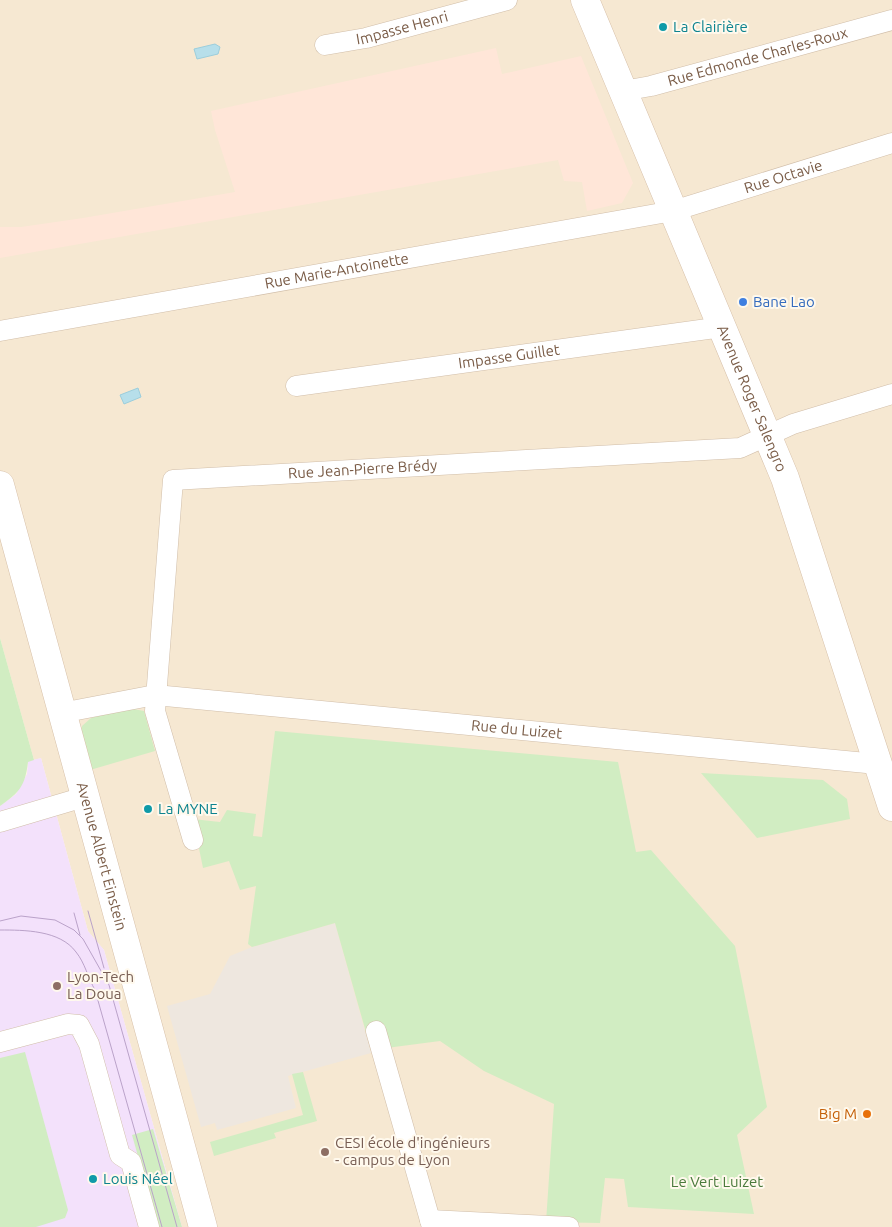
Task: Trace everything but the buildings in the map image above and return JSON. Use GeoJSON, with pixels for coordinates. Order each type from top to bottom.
{"type":"FeatureCollection","features":[{"type":"Feature","properties":{"kind":"main road","name":"Avenue Roger Salengro"},"geometry":{"type":"LineString","coordinates":[[585,0],[785,478],[892,807]]}},
{"type":"Feature","properties":{"kind":"main road","name":"Avenue Albert Einstein"},"geometry":{"type":"LineString","coordinates":[[0,485],[84,798],[203,1227]]}},
{"type":"Feature","properties":{"kind":"street","name":"Impasse Henri"},"geometry":{"type":"LineString","coordinates":[[324,46],[366,38],[507,0]]}},
{"type":"Feature","properties":{"kind":"street","name":"Rue Edmonde Charles-Roux"},"geometry":{"type":"LineString","coordinates":[[623,91],[651,86],[892,20]]}},
{"type":"Feature","properties":{"kind":"street","name":"Rue Octavie"},"geometry":{"type":"LineString","coordinates":[[673,211],[892,143]]}},
{"type":"Feature","properties":{"kind":"street","name":"Rue Marie-Antoinette"},"geometry":{"type":"LineString","coordinates":[[0,331],[673,211]]}},
{"type":"Feature","properties":{"kind":"street","name":"Impasse Guillet"},"geometry":{"type":"LineString","coordinates":[[296,386],[722,327]]}},
{"type":"Feature","properties":{"kind":"street"},"geometry":{"type":"LineString","coordinates":[[766,435],[793,424],[892,394]]}},
{"type":"Feature","properties":{"kind":"street","name":"Rue Jean-Pierre Brédy"},"geometry":{"type":"LineString","coordinates":[[155,695],[173,480],[740,448],[766,435]]}},
{"type":"Feature","properties":{"kind":"street"},"geometry":{"type":"LineString","coordinates":[[155,695],[155,711],[193,840]]}},
{"type":"Feature","properties":{"kind":"street","name":"Rue du Luizet"},"geometry":{"type":"LineString","coordinates":[[61,713],[155,695],[877,764]]}},
{"type":"Feature","properties":{"kind":"street"},"geometry":{"type":"LineString","coordinates":[[0,822],[84,798]]}},
{"type":"Feature","properties":{"kind":"street"},"geometry":{"type":"LineString","coordinates":[[0,1042],[68,1024],[79,1025],[89,1044],[120,1155],[132,1162],[149,1227]]}},
{"type":"Feature","properties":{"kind":"street"},"geometry":{"type":"LineString","coordinates":[[376,1031],[431,1223],[569,1227]]}},
{"type":"Feature","properties":{"kind":"shaded area"},"geometry":{"type":"Polygon","coordinates":[[[0,0],[892,0],[892,1227],[182,1227],[104,950],[88,931],[41,758],[34,760],[0,638],[0,0]]]}},
{"type":"Feature","properties":{"kind":"shaded area"},"geometry":{"type":"Polygon","coordinates":[[[496,48],[502,74],[581,56],[633,183],[622,203],[587,211],[582,182],[564,181],[558,160],[0,258],[0,227],[21,227],[83,218],[235,192],[215,130],[211,111],[496,48]]]}},
{"type":"Feature","properties":{"kind":"shaded area","name":"Lyon-Tech La Doua"},"geometry":{"type":"Polygon","coordinates":[[[41,758],[88,931],[104,950],[182,1227],[0,1227],[0,806],[16,794],[27,774],[28,761],[41,758]]]}},
{"type":"Feature","properties":{"kind":"shaded area"},"geometry":{"type":"Polygon","coordinates":[[[335,923],[371,1053],[288,1076],[296,1108],[217,1130],[215,1123],[201,1127],[167,1006],[210,994],[230,956],[252,947],[335,923]]]}},
{"type":"Feature","properties":{"kind":"green space"},"geometry":{"type":"Polygon","coordinates":[[[0,638],[34,760],[28,762],[25,777],[20,788],[0,806],[0,638]]]}},
{"type":"Feature","properties":{"kind":"green space"},"geometry":{"type":"Polygon","coordinates":[[[128,708],[144,711],[155,751],[90,770],[81,733],[82,726],[91,718],[128,708]]]}},
{"type":"Feature","properties":{"kind":"green space","name":"Le Vert Luizet"},"geometry":{"type":"Polygon","coordinates":[[[275,731],[618,762],[636,852],[651,850],[735,946],[767,1107],[737,1135],[754,1214],[628,1207],[624,1179],[605,1178],[600,1223],[546,1222],[554,1104],[484,1071],[440,1041],[371,1050],[335,923],[252,947],[248,944],[256,886],[240,890],[229,861],[203,868],[193,819],[220,822],[227,810],[256,814],[253,836],[262,837],[275,731]]]}},
{"type":"Feature","properties":{"kind":"green space"},"geometry":{"type":"Polygon","coordinates":[[[701,773],[823,780],[847,799],[850,819],[757,838],[701,773]]]}},
{"type":"Feature","properties":{"kind":"green space"},"geometry":{"type":"Polygon","coordinates":[[[25,1052],[68,1210],[65,1218],[36,1227],[0,1227],[0,1058],[25,1052]]]}},
{"type":"Feature","properties":{"kind":"green space"},"geometry":{"type":"Polygon","coordinates":[[[303,1072],[317,1121],[274,1133],[276,1138],[214,1156],[210,1142],[303,1115],[292,1074],[303,1072]]]}},
{"type":"Feature","properties":{"kind":"green space"},"geometry":{"type":"Polygon","coordinates":[[[153,1129],[182,1227],[158,1227],[132,1135],[153,1129]]]}},
{"type":"Feature","properties":{"kind":"water"},"geometry":{"type":"Polygon","coordinates":[[[215,44],[220,47],[218,54],[197,59],[194,49],[215,44]]]}},
{"type":"Feature","properties":{"kind":"water"},"geometry":{"type":"Polygon","coordinates":[[[138,388],[141,397],[124,404],[120,395],[138,388]]]}},
{"type":"Feature","properties":{"kind":"tram line"},"geometry":{"type":"LineString","coordinates":[[88,911],[104,968]]}},
{"type":"Feature","properties":{"kind":"tram line"},"geometry":{"type":"LineString","coordinates":[[74,913],[80,935]]}},
{"type":"Feature","properties":{"kind":"tram line"},"geometry":{"type":"LineString","coordinates":[[0,921],[21,916],[55,920],[74,930],[83,939],[109,985],[177,1227]]}},
{"type":"Feature","properties":{"kind":"tram line"},"geometry":{"type":"LineString","coordinates":[[0,930],[20,930],[51,935],[69,945],[82,961],[95,990],[162,1227]]}},
{"type":"Feature","properties":{"kind":"place","name":"La Clairière"},"geometry":{"type":"Point","coordinates":[663,27]}},
{"type":"Feature","properties":{"kind":"place","name":"Bane Lao"},"geometry":{"type":"Point","coordinates":[743,302]}},
{"type":"Feature","properties":{"kind":"place","name":"La MYNE"},"geometry":{"type":"Point","coordinates":[148,809]}},
{"type":"Feature","properties":{"kind":"place","name":"Lyon-Tech La Doua"},"geometry":{"type":"Point","coordinates":[57,986]}},
{"type":"Feature","properties":{"kind":"place","name":"Big M"},"geometry":{"type":"Point","coordinates":[867,1114]}},
{"type":"Feature","properties":{"kind":"place","name":"CESI école d'ingénieurs - campus de Lyon"},"geometry":{"type":"Point","coordinates":[325,1152]}},
{"type":"Feature","properties":{"kind":"place","name":"Louis Néel"},"geometry":{"type":"Point","coordinates":[93,1179]}}]}
